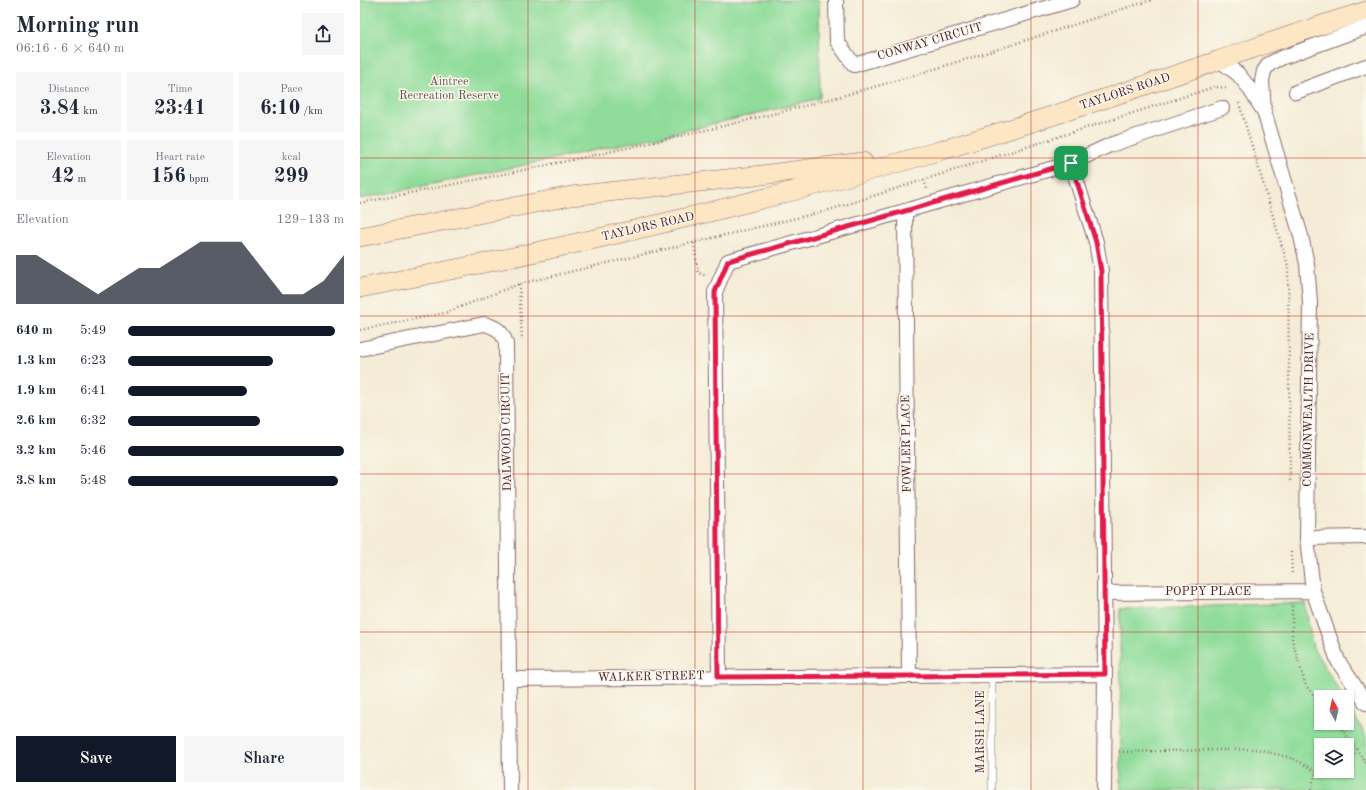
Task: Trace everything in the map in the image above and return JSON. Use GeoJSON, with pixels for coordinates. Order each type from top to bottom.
{"type":"FeatureCollection","features":[{"type":"Feature","properties":{"kind":"street","name":"CONWAY CIRCUIT"},"geometry":{"type":"LineString","coordinates":[[836,0],[837,41],[854,65],[1072,0]]}},
{"type":"Feature","properties":{"kind":"street","name":"TAYLORS ROAD"},"geometry":{"type":"LineString","coordinates":[[1315,26],[1366,4]]}},
{"type":"Feature","properties":{"kind":"street","name":"TAYLORS ROAD"},"geometry":{"type":"LineString","coordinates":[[360,288],[470,267],[665,224],[933,153],[1219,60],[1315,26],[1366,11]]}},
{"type":"Feature","properties":{"kind":"street","name":"COMMONWEALTH DRIVE"},"geometry":{"type":"LineString","coordinates":[[1366,27],[1281,58],[1269,64],[1264,71],[1262,81],[1264,111],[1302,236],[1307,264],[1310,302],[1307,538],[1313,591],[1338,661],[1366,703]]}},
{"type":"Feature","properties":{"kind":"street","name":"COMMONWEALTH DRIVE"},"geometry":{"type":"LineString","coordinates":[[1219,60],[1242,79],[1264,111]]}},
{"type":"Feature","properties":{"kind":"street"},"geometry":{"type":"LineString","coordinates":[[1296,92],[1366,66]]}},
{"type":"Feature","properties":{"kind":"street"},"geometry":{"type":"LineString","coordinates":[[718,677],[715,292],[728,261],[1071,163],[1110,145],[1222,108]]}},
{"type":"Feature","properties":{"kind":"street","name":"TAYLORS ROAD"},"geometry":{"type":"LineString","coordinates":[[360,237],[571,196],[754,176],[933,153]]}},
{"type":"Feature","properties":{"kind":"street"},"geometry":{"type":"LineString","coordinates":[[1071,163],[1096,242],[1101,271],[1105,674],[1104,790]]}},
{"type":"Feature","properties":{"kind":"street","name":"FOWLER PLACE"},"geometry":{"type":"LineString","coordinates":[[905,211],[909,676]]}},
{"type":"Feature","properties":{"kind":"street"},"geometry":{"type":"LineString","coordinates":[[360,349],[484,324],[499,329],[504,335],[506,344]]}},
{"type":"Feature","properties":{"kind":"street","name":"DALWOOD CIRCUIT"},"geometry":{"type":"LineString","coordinates":[[506,344],[510,790]]}},
{"type":"Feature","properties":{"kind":"street"},"geometry":{"type":"LineString","coordinates":[[1307,538],[1366,537]]}},
{"type":"Feature","properties":{"kind":"street","name":"POPPY PLACE"},"geometry":{"type":"LineString","coordinates":[[1104,593],[1313,591]]}},
{"type":"Feature","properties":{"kind":"street","name":"WALKER STREET"},"geometry":{"type":"LineString","coordinates":[[510,679],[1105,674]]}},
{"type":"Feature","properties":{"kind":"lane","name":"MARSH LANE"},"geometry":{"type":"LineString","coordinates":[[992,675],[992,790]]}},
{"type":"Feature","properties":{"kind":"path"},"geometry":{"type":"LineString","coordinates":[[360,203],[591,156],[721,126],[848,94],[946,65],[1151,0]]}},
{"type":"Feature","properties":{"kind":"path"},"geometry":{"type":"LineString","coordinates":[[1237,97],[1288,266],[1290,488]]}},
{"type":"Feature","properties":{"kind":"path"},"geometry":{"type":"LineString","coordinates":[[694,243],[698,273],[720,281]]}},
{"type":"Feature","properties":{"kind":"path"},"geometry":{"type":"LineString","coordinates":[[506,344],[523,343],[519,284]]}},
{"type":"Feature","properties":{"kind":"path"},"geometry":{"type":"LineString","coordinates":[[1291,552],[1292,640],[1306,686],[1314,696]]}},
{"type":"Feature","properties":{"kind":"path"},"geometry":{"type":"LineString","coordinates":[[1342,730],[1366,763]]}},
{"type":"Feature","properties":{"kind":"path"},"geometry":{"type":"LineString","coordinates":[[1105,753],[1257,749],[1294,759],[1314,770]]}},
{"type":"Feature","properties":{"kind":"path"},"geometry":{"type":"LineString","coordinates":[[1354,754],[1358,752]]}},
{"type":"Feature","properties":{"kind":"path"},"geometry":{"type":"LineString","coordinates":[[1311,790],[1314,778]]}},
{"type":"Feature","properties":{"kind":"green space","name":"Aintree Recreation Reserve"},"geometry":{"type":"Polygon","coordinates":[[[360,0],[819,0],[820,98],[648,139],[360,199],[360,0]]]}},
{"type":"Feature","properties":{"kind":"green space"},"geometry":{"type":"Polygon","coordinates":[[[1305,603],[1313,648],[1339,690],[1314,690],[1314,730],[1354,730],[1354,715],[1366,736],[1366,790],[1121,790],[1120,609],[1305,603]]]}},
{"type":"Feature","properties":{"kind":"route"},"geometry":{"type":"LineString","coordinates":[[1071,163],[1096,242],[1101,271],[1105,674],[718,677],[715,292],[728,261],[1071,163]]}}]}
